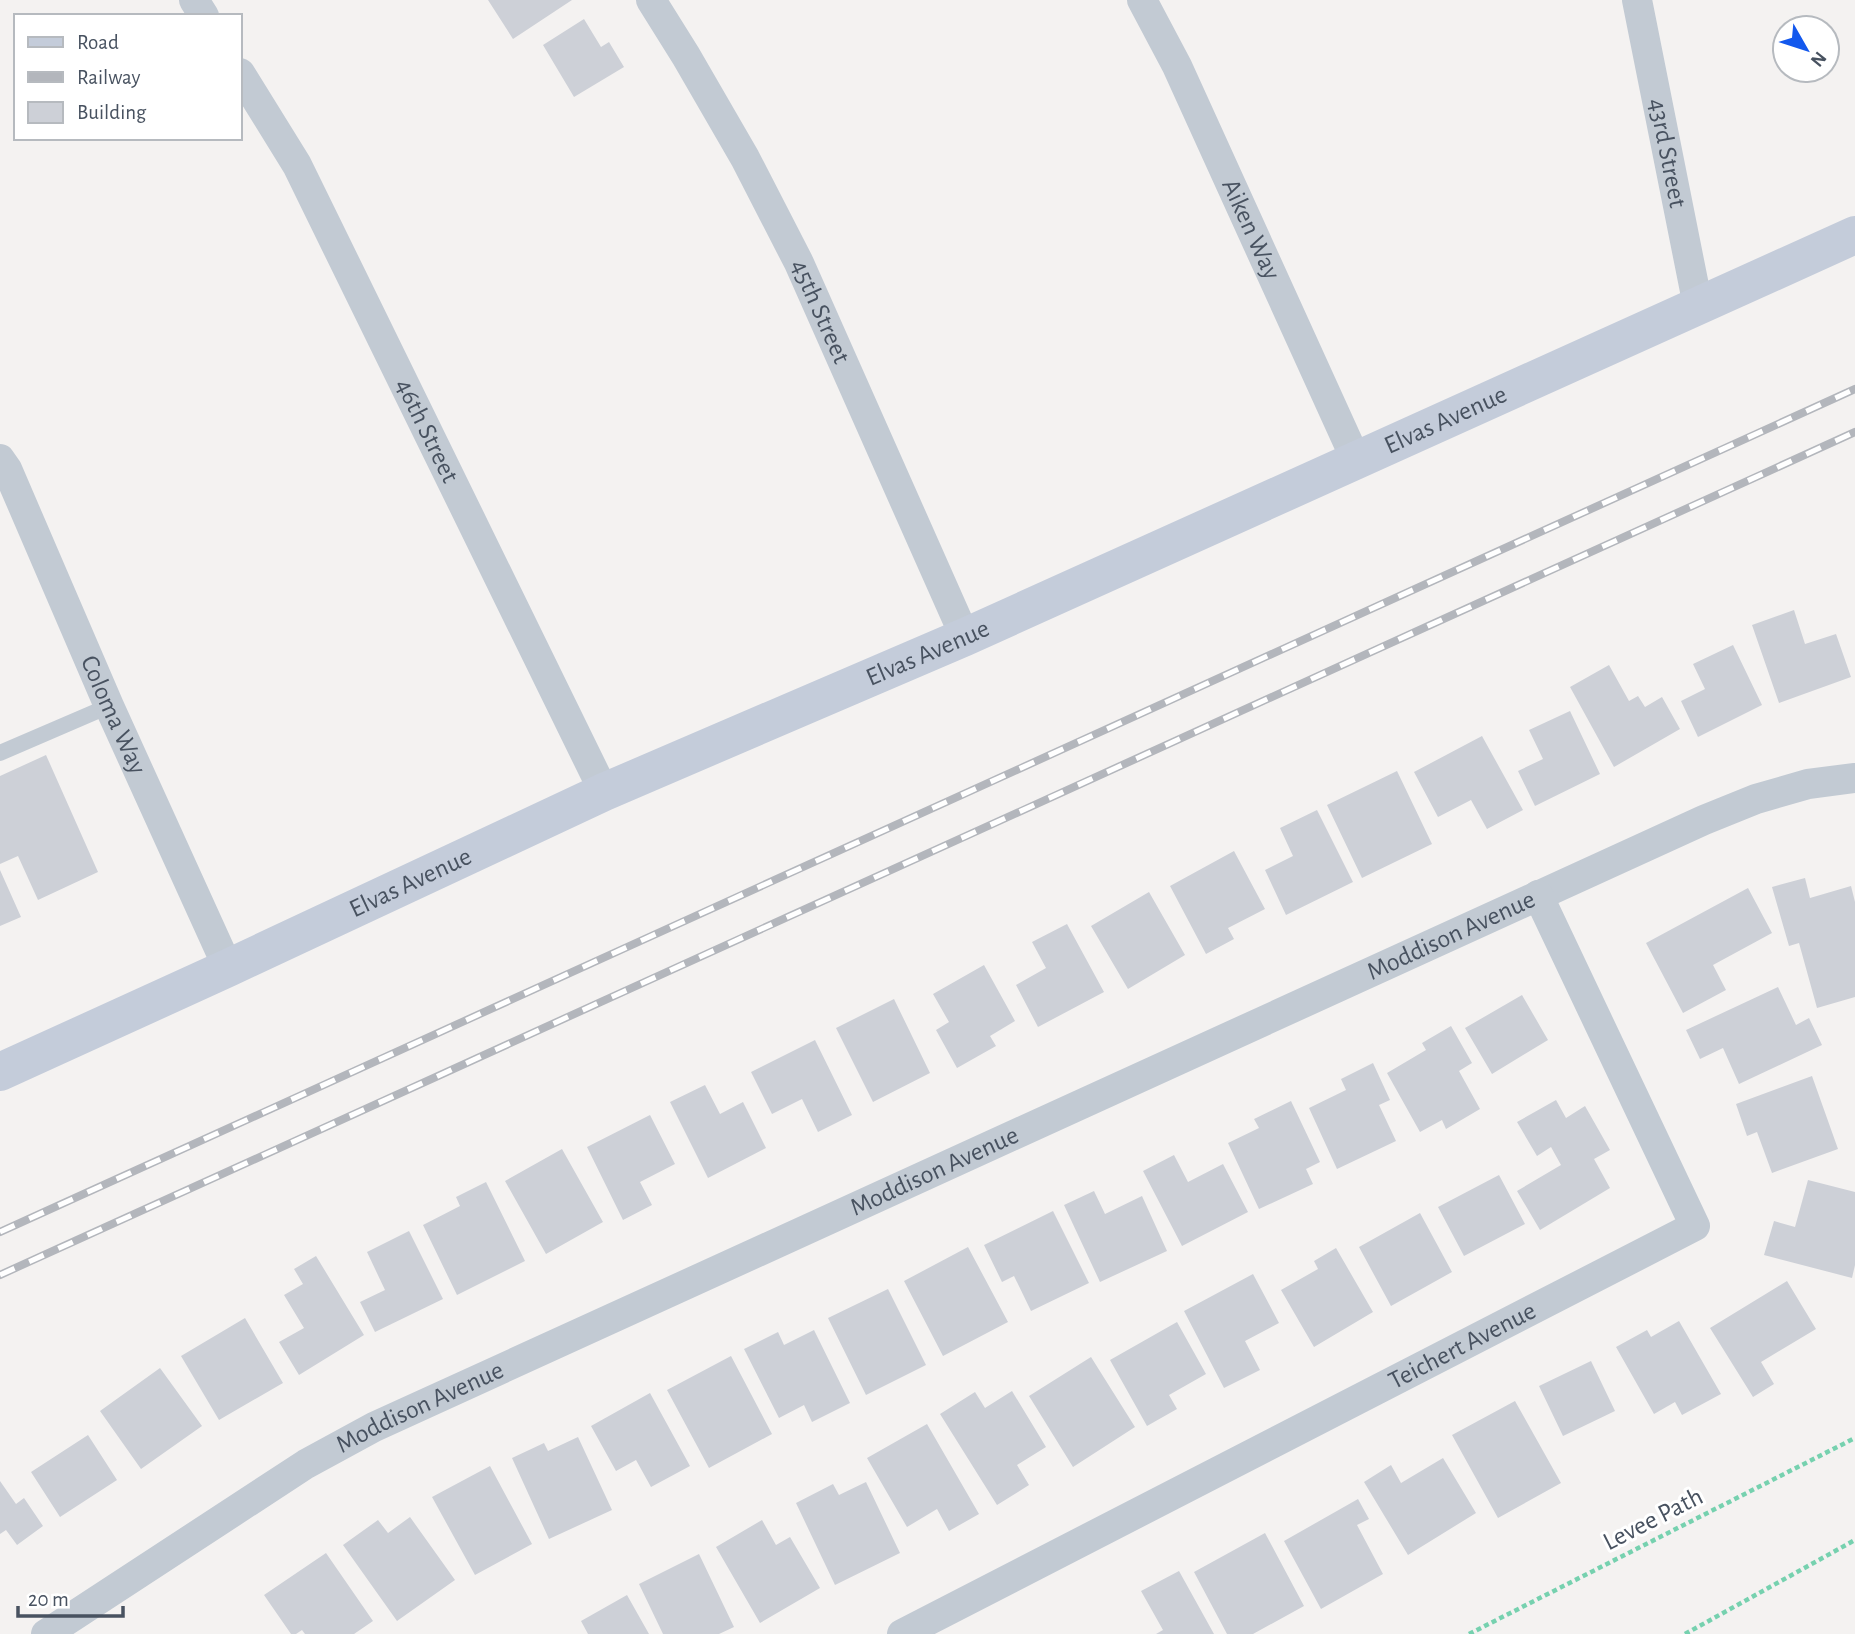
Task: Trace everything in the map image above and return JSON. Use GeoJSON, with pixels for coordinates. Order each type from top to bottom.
{"type":"FeatureCollection","features":[{"type":"Feature","properties":{"kind":"street","name":"45th Street"},"geometry":{"type":"LineString","coordinates":[[651,0],[745,158],[799,263],[964,637]]}},
{"type":"Feature","properties":{"kind":"street","name":"Aiken Way"},"geometry":{"type":"LineString","coordinates":[[1142,0],[1177,66],[1356,460]]}},
{"type":"Feature","properties":{"kind":"street","name":"43rd Street"},"geometry":{"type":"LineString","coordinates":[[1637,0],[1698,306]]}},
{"type":"Feature","properties":{"kind":"street","name":"46th Street"},"geometry":{"type":"LineString","coordinates":[[242,76],[303,176],[604,792]]}},
{"type":"Feature","properties":{"kind":"street","name":"Elvas Avenue"},"geometry":{"type":"LineString","coordinates":[[0,1072],[604,792],[964,637],[1855,235]]}},
{"type":"Feature","properties":{"kind":"street","name":"Coloma Way"},"geometry":{"type":"LineString","coordinates":[[0,459],[7,469],[109,706],[228,968]]}},
{"type":"Feature","properties":{"kind":"street","name":"Moddison Avenue"},"geometry":{"type":"LineString","coordinates":[[46,1634],[306,1464],[374,1427],[1704,820],[1756,799],[1808,784],[1855,778]]}},
{"type":"Feature","properties":{"kind":"street","name":"Teichert Avenue"},"geometry":{"type":"LineString","coordinates":[[902,1634],[1695,1226],[1538,895]]}},
{"type":"Feature","properties":{"kind":"lane"},"geometry":{"type":"LineString","coordinates":[[0,752],[109,706]]}},
{"type":"Feature","properties":{"kind":"path","name":"Levee Path"},"geometry":{"type":"LineString","coordinates":[[1469,1634],[1855,1438]]}},
{"type":"Feature","properties":{"kind":"path"},"geometry":{"type":"LineString","coordinates":[[1685,1634],[1855,1540]]}},
{"type":"Feature","properties":{"kind":"building"},"geometry":{"type":"Polygon","coordinates":[[[488,0],[572,0],[513,39],[488,0]]]}},
{"type":"Feature","properties":{"kind":"building"},"geometry":{"type":"Polygon","coordinates":[[[584,19],[601,47],[609,42],[624,67],[574,97],[543,45],[584,19]]]}},
{"type":"Feature","properties":{"kind":"building"},"geometry":{"type":"Polygon","coordinates":[[[1794,610],[1805,644],[1836,634],[1851,677],[1779,703],[1752,625],[1794,610]]]}},
{"type":"Feature","properties":{"kind":"building"},"geometry":{"type":"Polygon","coordinates":[[[1733,645],[1762,705],[1698,737],[1681,701],[1705,689],[1693,664],[1733,645]]]}},
{"type":"Feature","properties":{"kind":"building"},"geometry":{"type":"Polygon","coordinates":[[[1609,665],[1629,701],[1638,696],[1645,707],[1662,697],[1680,729],[1614,767],[1570,687],[1609,665]]]}},
{"type":"Feature","properties":{"kind":"building"},"geometry":{"type":"Polygon","coordinates":[[[1570,711],[1600,774],[1535,806],[1518,771],[1543,759],[1529,730],[1570,711]]]}},
{"type":"Feature","properties":{"kind":"building"},"geometry":{"type":"Polygon","coordinates":[[[1482,736],[1523,810],[1487,829],[1471,800],[1438,817],[1414,772],[1482,736]]]}},
{"type":"Feature","properties":{"kind":"building"},"geometry":{"type":"Polygon","coordinates":[[[46,755],[98,872],[38,900],[18,856],[0,864],[0,776],[46,755]]]}},
{"type":"Feature","properties":{"kind":"building"},"geometry":{"type":"Polygon","coordinates":[[[1397,771],[1432,844],[1362,878],[1327,805],[1397,771]]]}},
{"type":"Feature","properties":{"kind":"building"},"geometry":{"type":"Polygon","coordinates":[[[1317,810],[1353,882],[1286,915],[1265,870],[1293,856],[1280,828],[1317,810]]]}},
{"type":"Feature","properties":{"kind":"building"},"geometry":{"type":"Polygon","coordinates":[[[1234,851],[1265,909],[1228,928],[1234,939],[1206,954],[1170,886],[1234,851]]]}},
{"type":"Feature","properties":{"kind":"building"},"geometry":{"type":"Polygon","coordinates":[[[0,870],[21,917],[0,926],[0,870]]]}},
{"type":"Feature","properties":{"kind":"building"},"geometry":{"type":"Polygon","coordinates":[[[1805,878],[1810,898],[1851,886],[1855,902],[1855,997],[1817,1008],[1799,943],[1789,946],[1772,887],[1805,878]]]}},
{"type":"Feature","properties":{"kind":"building"},"geometry":{"type":"Polygon","coordinates":[[[1748,888],[1772,933],[1713,965],[1726,990],[1683,1013],[1646,943],[1748,888]]]}},
{"type":"Feature","properties":{"kind":"building"},"geometry":{"type":"Polygon","coordinates":[[[1149,892],[1185,955],[1128,989],[1091,926],[1149,892]]]}},
{"type":"Feature","properties":{"kind":"building"},"geometry":{"type":"Polygon","coordinates":[[[1067,924],[1104,992],[1038,1027],[1016,985],[1046,968],[1032,942],[1067,924]]]}},
{"type":"Feature","properties":{"kind":"building"},"geometry":{"type":"Polygon","coordinates":[[[984,965],[1015,1021],[990,1036],[996,1046],[957,1068],[936,1030],[949,1022],[933,994],[984,965]]]}},
{"type":"Feature","properties":{"kind":"building"},"geometry":{"type":"Polygon","coordinates":[[[1778,987],[1796,1025],[1809,1018],[1822,1045],[1739,1084],[1723,1048],[1700,1059],[1686,1030],[1778,987]]]}},
{"type":"Feature","properties":{"kind":"building"},"geometry":{"type":"Polygon","coordinates":[[[1522,995],[1548,1040],[1492,1074],[1465,1028],[1522,995]]]}},
{"type":"Feature","properties":{"kind":"building"},"geometry":{"type":"Polygon","coordinates":[[[894,999],[930,1073],[873,1102],[836,1028],[894,999]]]}},
{"type":"Feature","properties":{"kind":"building"},"geometry":{"type":"Polygon","coordinates":[[[1451,1026],[1472,1063],[1459,1071],[1480,1109],[1446,1129],[1442,1120],[1420,1132],[1387,1073],[1426,1050],[1422,1043],[1451,1026]]]}},
{"type":"Feature","properties":{"kind":"building"},"geometry":{"type":"Polygon","coordinates":[[[815,1040],[852,1115],[818,1132],[802,1099],[772,1114],[751,1072],[815,1040]]]}},
{"type":"Feature","properties":{"kind":"building"},"geometry":{"type":"Polygon","coordinates":[[[1373,1063],[1390,1100],[1379,1105],[1396,1141],[1337,1169],[1309,1108],[1346,1090],[1341,1079],[1373,1063]]]}},
{"type":"Feature","properties":{"kind":"building"},"geometry":{"type":"Polygon","coordinates":[[[1812,1076],[1838,1149],[1772,1173],[1757,1132],[1747,1136],[1736,1104],[1812,1076]]]}},
{"type":"Feature","properties":{"kind":"building"},"geometry":{"type":"Polygon","coordinates":[[[705,1085],[720,1114],[743,1102],[766,1148],[708,1178],[670,1102],[705,1085]]]}},
{"type":"Feature","properties":{"kind":"building"},"geometry":{"type":"Polygon","coordinates":[[[1556,1100],[1566,1118],[1585,1106],[1610,1150],[1594,1159],[1610,1188],[1540,1230],[1517,1191],[1561,1165],[1551,1147],[1537,1156],[1517,1122],[1556,1100]]]}},
{"type":"Feature","properties":{"kind":"building"},"geometry":{"type":"Polygon","coordinates":[[[1291,1101],[1320,1162],[1306,1169],[1313,1184],[1259,1209],[1228,1143],[1259,1128],[1254,1119],[1291,1101]]]}},
{"type":"Feature","properties":{"kind":"building"},"geometry":{"type":"Polygon","coordinates":[[[650,1115],[675,1164],[640,1182],[652,1205],[623,1220],[587,1147],[650,1115]]]}},
{"type":"Feature","properties":{"kind":"building"},"geometry":{"type":"Polygon","coordinates":[[[562,1149],[603,1222],[546,1254],[505,1181],[562,1149]]]}},
{"type":"Feature","properties":{"kind":"building"},"geometry":{"type":"Polygon","coordinates":[[[1174,1155],[1188,1182],[1223,1164],[1248,1212],[1182,1246],[1143,1171],[1174,1155]]]}},
{"type":"Feature","properties":{"kind":"building"},"geometry":{"type":"Polygon","coordinates":[[[1499,1175],[1525,1224],[1464,1256],[1438,1207],[1499,1175]]]}},
{"type":"Feature","properties":{"kind":"building"},"geometry":{"type":"Polygon","coordinates":[[[1808,1180],[1855,1192],[1855,1265],[1852,1278],[1764,1255],[1774,1221],[1795,1227],[1808,1180]]]}},
{"type":"Feature","properties":{"kind":"building"},"geometry":{"type":"Polygon","coordinates":[[[486,1182],[525,1261],[457,1295],[423,1225],[460,1206],[456,1197],[486,1182]]]}},
{"type":"Feature","properties":{"kind":"building"},"geometry":{"type":"Polygon","coordinates":[[[1094,1191],[1105,1214],[1142,1196],[1167,1251],[1100,1282],[1064,1205],[1094,1191]]]}},
{"type":"Feature","properties":{"kind":"building"},"geometry":{"type":"Polygon","coordinates":[[[1053,1211],[1089,1283],[1031,1311],[1014,1276],[1002,1282],[984,1245],[1053,1211]]]}},
{"type":"Feature","properties":{"kind":"building"},"geometry":{"type":"Polygon","coordinates":[[[1420,1213],[1452,1272],[1391,1306],[1359,1247],[1420,1213]]]}},
{"type":"Feature","properties":{"kind":"building"},"geometry":{"type":"Polygon","coordinates":[[[409,1231],[443,1299],[375,1332],[360,1302],[385,1290],[367,1252],[409,1231]]]}},
{"type":"Feature","properties":{"kind":"building"},"geometry":{"type":"Polygon","coordinates":[[[968,1247],[1008,1322],[943,1356],[904,1281],[968,1247]]]}},
{"type":"Feature","properties":{"kind":"building"},"geometry":{"type":"Polygon","coordinates":[[[1336,1248],[1373,1312],[1314,1347],[1281,1290],[1318,1269],[1314,1261],[1336,1248]]]}},
{"type":"Feature","properties":{"kind":"building"},"geometry":{"type":"Polygon","coordinates":[[[316,1256],[364,1335],[299,1375],[279,1342],[304,1328],[284,1295],[303,1284],[294,1269],[316,1256]]]}},
{"type":"Feature","properties":{"kind":"building"},"geometry":{"type":"Polygon","coordinates":[[[1253,1274],[1279,1323],[1245,1341],[1260,1370],[1224,1388],[1184,1311],[1253,1274]]]}},
{"type":"Feature","properties":{"kind":"building"},"geometry":{"type":"Polygon","coordinates":[[[1787,1281],[1816,1329],[1761,1362],[1774,1384],[1753,1397],[1710,1328],[1787,1281]]]}},
{"type":"Feature","properties":{"kind":"building"},"geometry":{"type":"Polygon","coordinates":[[[888,1289],[926,1365],[866,1395],[828,1318],[888,1289]]]}},
{"type":"Feature","properties":{"kind":"building"},"geometry":{"type":"Polygon","coordinates":[[[245,1318],[283,1383],[219,1420],[181,1356],[245,1318]]]}},
{"type":"Feature","properties":{"kind":"building"},"geometry":{"type":"Polygon","coordinates":[[[1679,1321],[1721,1394],[1682,1415],[1675,1402],[1654,1414],[1616,1347],[1647,1330],[1651,1337],[1679,1321]]]}},
{"type":"Feature","properties":{"kind":"building"},"geometry":{"type":"Polygon","coordinates":[[[1177,1322],[1206,1374],[1169,1395],[1177,1409],[1147,1426],[1110,1360],[1177,1322]]]}},
{"type":"Feature","properties":{"kind":"building"},"geometry":{"type":"Polygon","coordinates":[[[814,1330],[850,1403],[812,1422],[804,1405],[779,1418],[744,1349],[778,1332],[784,1345],[814,1330]]]}},
{"type":"Feature","properties":{"kind":"building"},"geometry":{"type":"Polygon","coordinates":[[[731,1356],[772,1434],[709,1468],[667,1390],[731,1356]]]}},
{"type":"Feature","properties":{"kind":"building"},"geometry":{"type":"Polygon","coordinates":[[[1091,1357],[1135,1427],[1073,1467],[1029,1396],[1091,1357]]]}},
{"type":"Feature","properties":{"kind":"building"},"geometry":{"type":"Polygon","coordinates":[[[1591,1361],[1615,1411],[1563,1436],[1539,1386],[1591,1361]]]}},
{"type":"Feature","properties":{"kind":"building"},"geometry":{"type":"Polygon","coordinates":[[[160,1368],[202,1426],[141,1469],[100,1411],[160,1368]]]}},
{"type":"Feature","properties":{"kind":"building"},"geometry":{"type":"Polygon","coordinates":[[[1012,1391],[1046,1447],[1017,1465],[1029,1485],[997,1505],[940,1414],[975,1392],[985,1408],[1012,1391]]]}},
{"type":"Feature","properties":{"kind":"building"},"geometry":{"type":"Polygon","coordinates":[[[650,1393],[690,1466],[651,1487],[636,1460],[616,1471],[591,1426],[650,1393]]]}},
{"type":"Feature","properties":{"kind":"building"},"geometry":{"type":"Polygon","coordinates":[[[1515,1401],[1561,1483],[1498,1518],[1452,1435],[1515,1401]]]}},
{"type":"Feature","properties":{"kind":"building"},"geometry":{"type":"Polygon","coordinates":[[[927,1424],[979,1514],[949,1531],[937,1509],[907,1527],[867,1458],[927,1424]]]}},
{"type":"Feature","properties":{"kind":"building"},"geometry":{"type":"Polygon","coordinates":[[[88,1435],[117,1480],[60,1517],[31,1472],[88,1435]]]}},
{"type":"Feature","properties":{"kind":"building"},"geometry":{"type":"Polygon","coordinates":[[[578,1437],[612,1510],[549,1539],[512,1458],[544,1443],[548,1451],[578,1437]]]}},
{"type":"Feature","properties":{"kind":"building"},"geometry":{"type":"Polygon","coordinates":[[[1443,1458],[1476,1513],[1408,1555],[1364,1482],[1391,1465],[1401,1483],[1443,1458]]]}},
{"type":"Feature","properties":{"kind":"building"},"geometry":{"type":"Polygon","coordinates":[[[490,1466],[532,1544],[475,1575],[432,1497],[490,1466]]]}},
{"type":"Feature","properties":{"kind":"building"},"geometry":{"type":"Polygon","coordinates":[[[0,1481],[16,1504],[24,1498],[43,1526],[17,1545],[6,1530],[0,1534],[0,1481]]]}},
{"type":"Feature","properties":{"kind":"building"},"geometry":{"type":"Polygon","coordinates":[[[866,1482],[900,1553],[835,1585],[796,1503],[833,1484],[839,1495],[866,1482]]]}},
{"type":"Feature","properties":{"kind":"building"},"geometry":{"type":"Polygon","coordinates":[[[1358,1499],[1369,1519],[1357,1525],[1383,1574],[1321,1609],[1284,1541],[1358,1499]]]}},
{"type":"Feature","properties":{"kind":"building"},"geometry":{"type":"Polygon","coordinates":[[[410,1517],[455,1580],[397,1621],[343,1545],[378,1520],[388,1533],[410,1517]]]}},
{"type":"Feature","properties":{"kind":"building"},"geometry":{"type":"Polygon","coordinates":[[[762,1520],[776,1545],[790,1537],[820,1588],[760,1623],[716,1547],[762,1520]]]}},
{"type":"Feature","properties":{"kind":"building"},"geometry":{"type":"Polygon","coordinates":[[[1265,1533],[1304,1606],[1253,1634],[1227,1634],[1194,1572],[1265,1533]]]}},
{"type":"Feature","properties":{"kind":"building"},"geometry":{"type":"Polygon","coordinates":[[[326,1553],[373,1621],[354,1634],[305,1634],[302,1630],[291,1634],[264,1595],[326,1553]]]}},
{"type":"Feature","properties":{"kind":"building"},"geometry":{"type":"Polygon","coordinates":[[[699,1554],[734,1627],[719,1634],[663,1634],[639,1584],[699,1554]]]}},
{"type":"Feature","properties":{"kind":"building"},"geometry":{"type":"Polygon","coordinates":[[[1179,1571],[1214,1634],[1156,1634],[1163,1630],[1141,1591],[1179,1571]]]}},
{"type":"Feature","properties":{"kind":"building"},"geometry":{"type":"Polygon","coordinates":[[[627,1595],[649,1634],[588,1634],[581,1621],[627,1595]]]}},
{"type":"Feature","properties":{"kind":"railway"},"geometry":{"type":"LineString","coordinates":[[0,1232],[1855,389]]}},
{"type":"Feature","properties":{"kind":"railway"},"geometry":{"type":"LineString","coordinates":[[0,1275],[1855,432]]}}]}
